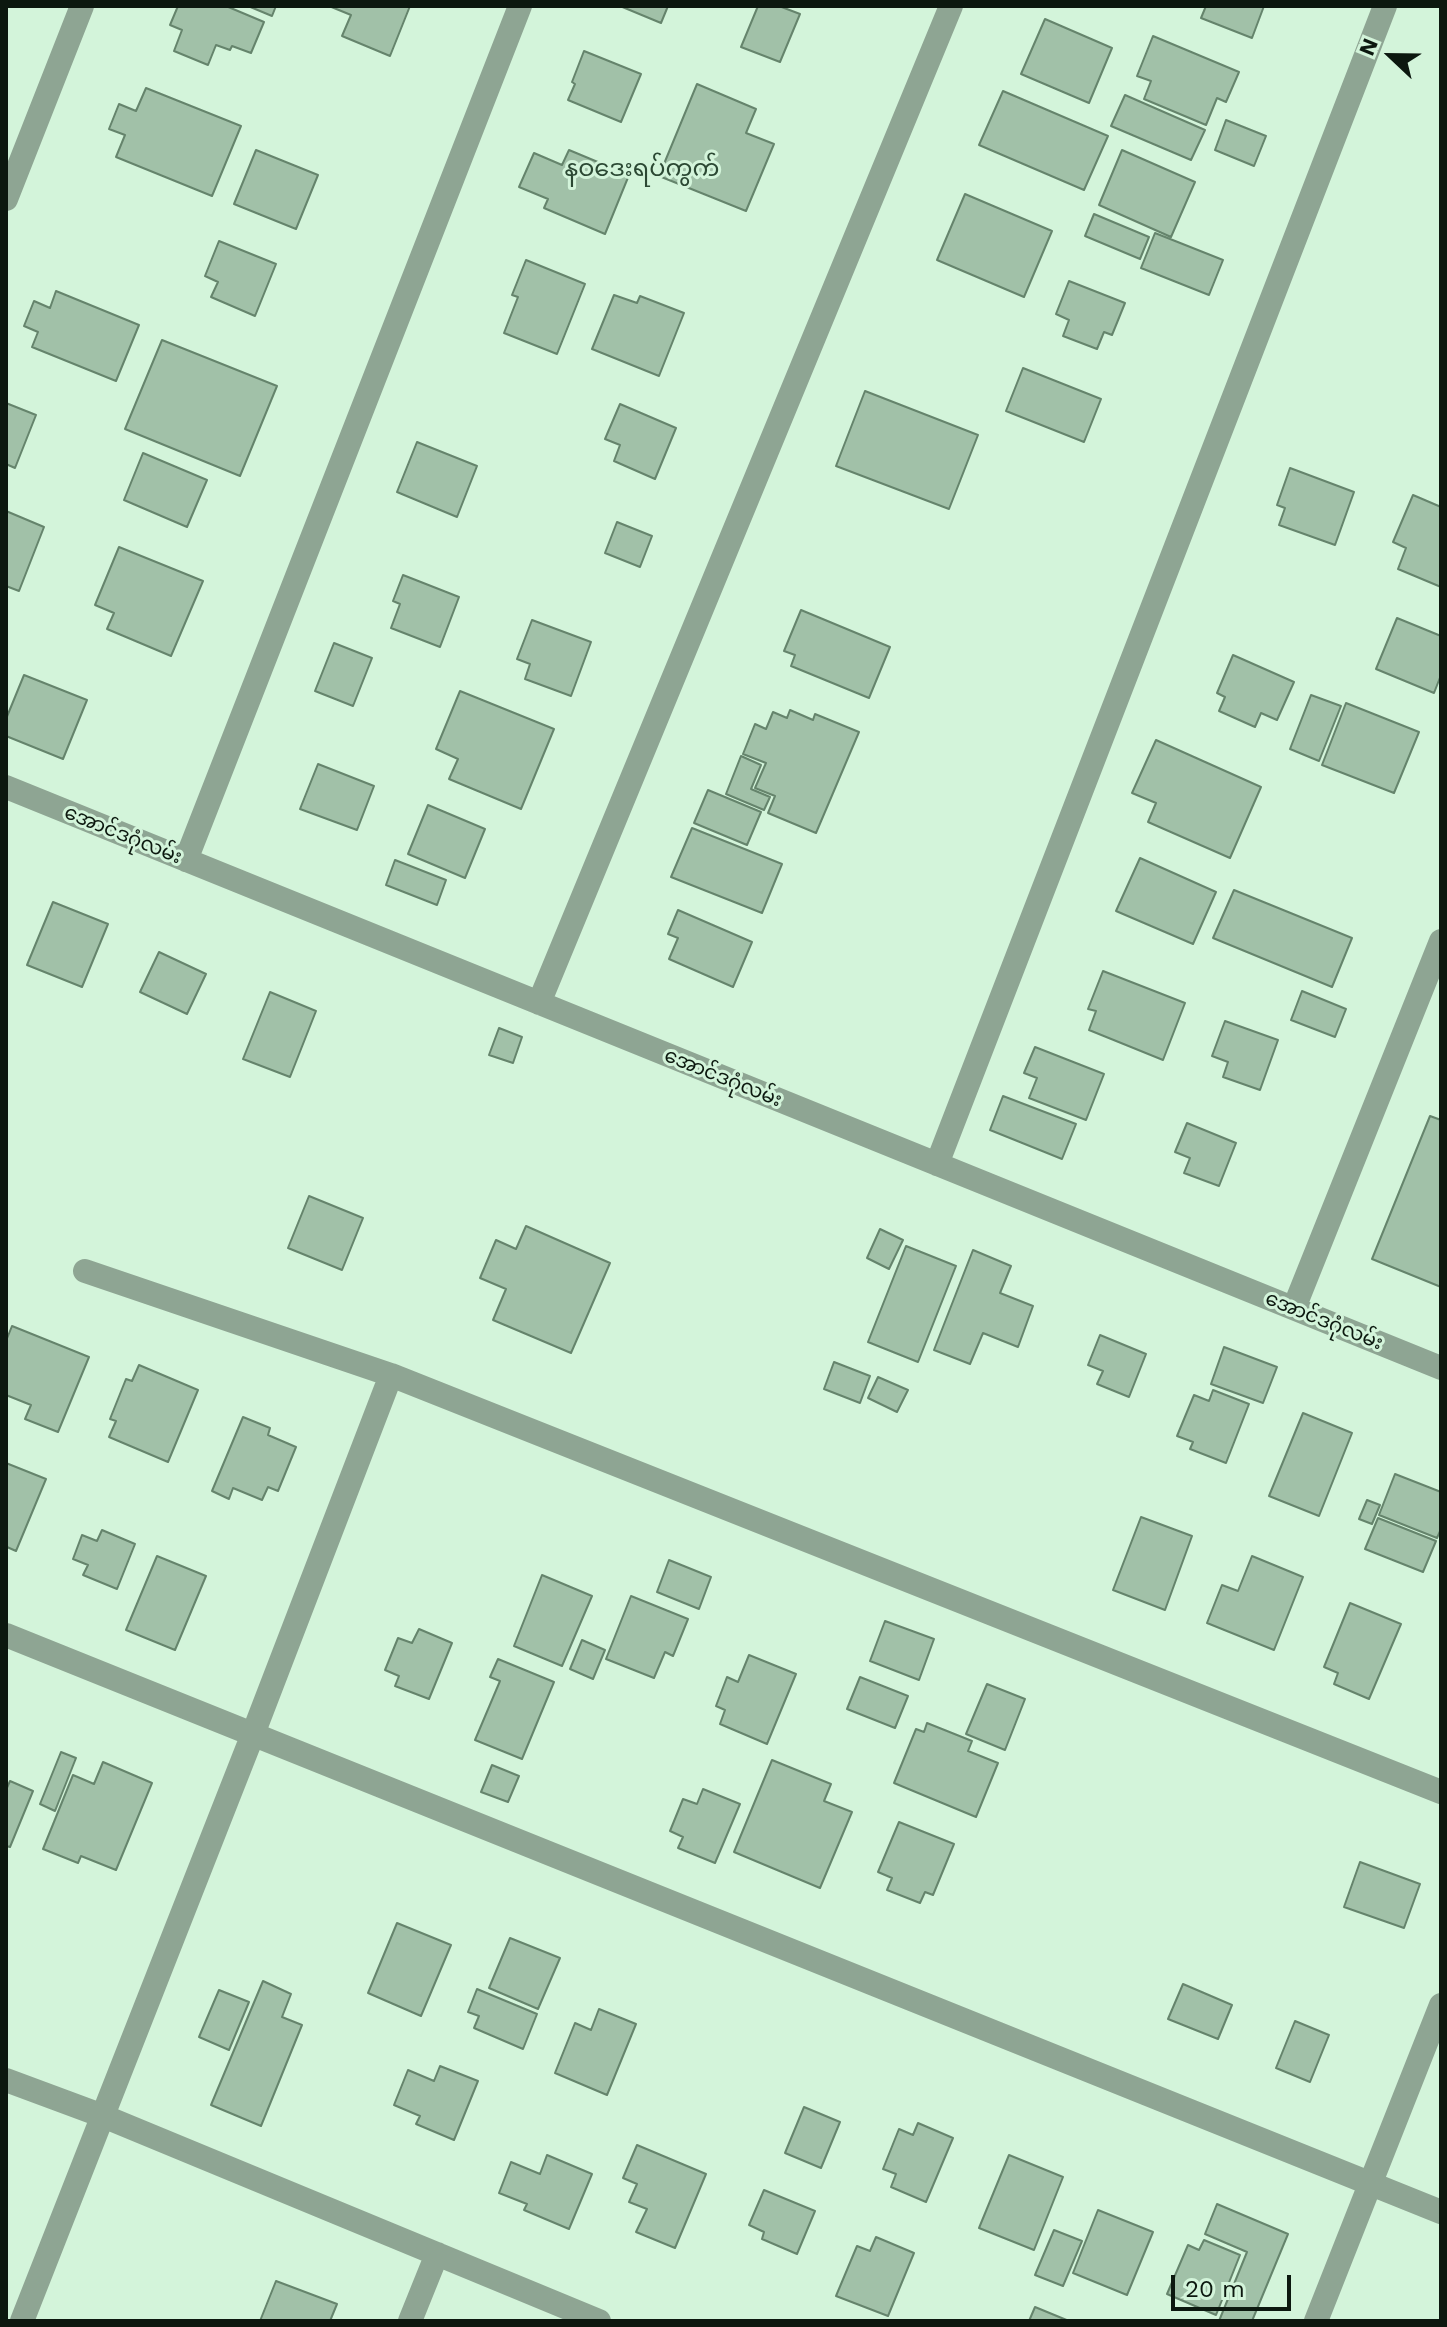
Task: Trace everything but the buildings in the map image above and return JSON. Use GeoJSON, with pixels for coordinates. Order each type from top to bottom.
{"type":"FeatureCollection","features":[{"type":"Feature","properties":{"kind":"street"},"geometry":{"type":"LineString","coordinates":[[6,199],[82,6]]}},
{"type":"Feature","properties":{"kind":"street"},"geometry":{"type":"LineString","coordinates":[[186,860],[520,6]]}},
{"type":"Feature","properties":{"kind":"street"},"geometry":{"type":"LineString","coordinates":[[539,1003],[951,6]]}},
{"type":"Feature","properties":{"kind":"street"},"geometry":{"type":"LineString","coordinates":[[937,1164],[1385,6]]}},
{"type":"Feature","properties":{"kind":"street","name":"အောင်ဒဂုံလမ်း"},"geometry":{"type":"LineString","coordinates":[[6,787],[1441,1368]]}},
{"type":"Feature","properties":{"kind":"street"},"geometry":{"type":"LineString","coordinates":[[1294,1308],[1441,941]]}},
{"type":"Feature","properties":{"kind":"street"},"geometry":{"type":"LineString","coordinates":[[85,1271],[391,1375],[1441,1792]]}},
{"type":"Feature","properties":{"kind":"street"},"geometry":{"type":"LineString","coordinates":[[22,2321],[391,1375]]}},
{"type":"Feature","properties":{"kind":"street"},"geometry":{"type":"LineString","coordinates":[[6,1635],[1441,2212]]}},
{"type":"Feature","properties":{"kind":"street"},"geometry":{"type":"LineString","coordinates":[[1316,2321],[1441,2005]]}},
{"type":"Feature","properties":{"kind":"street"},"geometry":{"type":"LineString","coordinates":[[6,2080],[103,2116],[599,2321]]}},
{"type":"Feature","properties":{"kind":"street"},"geometry":{"type":"LineString","coordinates":[[410,2321],[437,2254]]}},
{"type":"Feature","properties":{"kind":"district","name":"နဝဒေးရပ်ကွက်"},"geometry":{"type":"Point","coordinates":[642,169]}}]}
